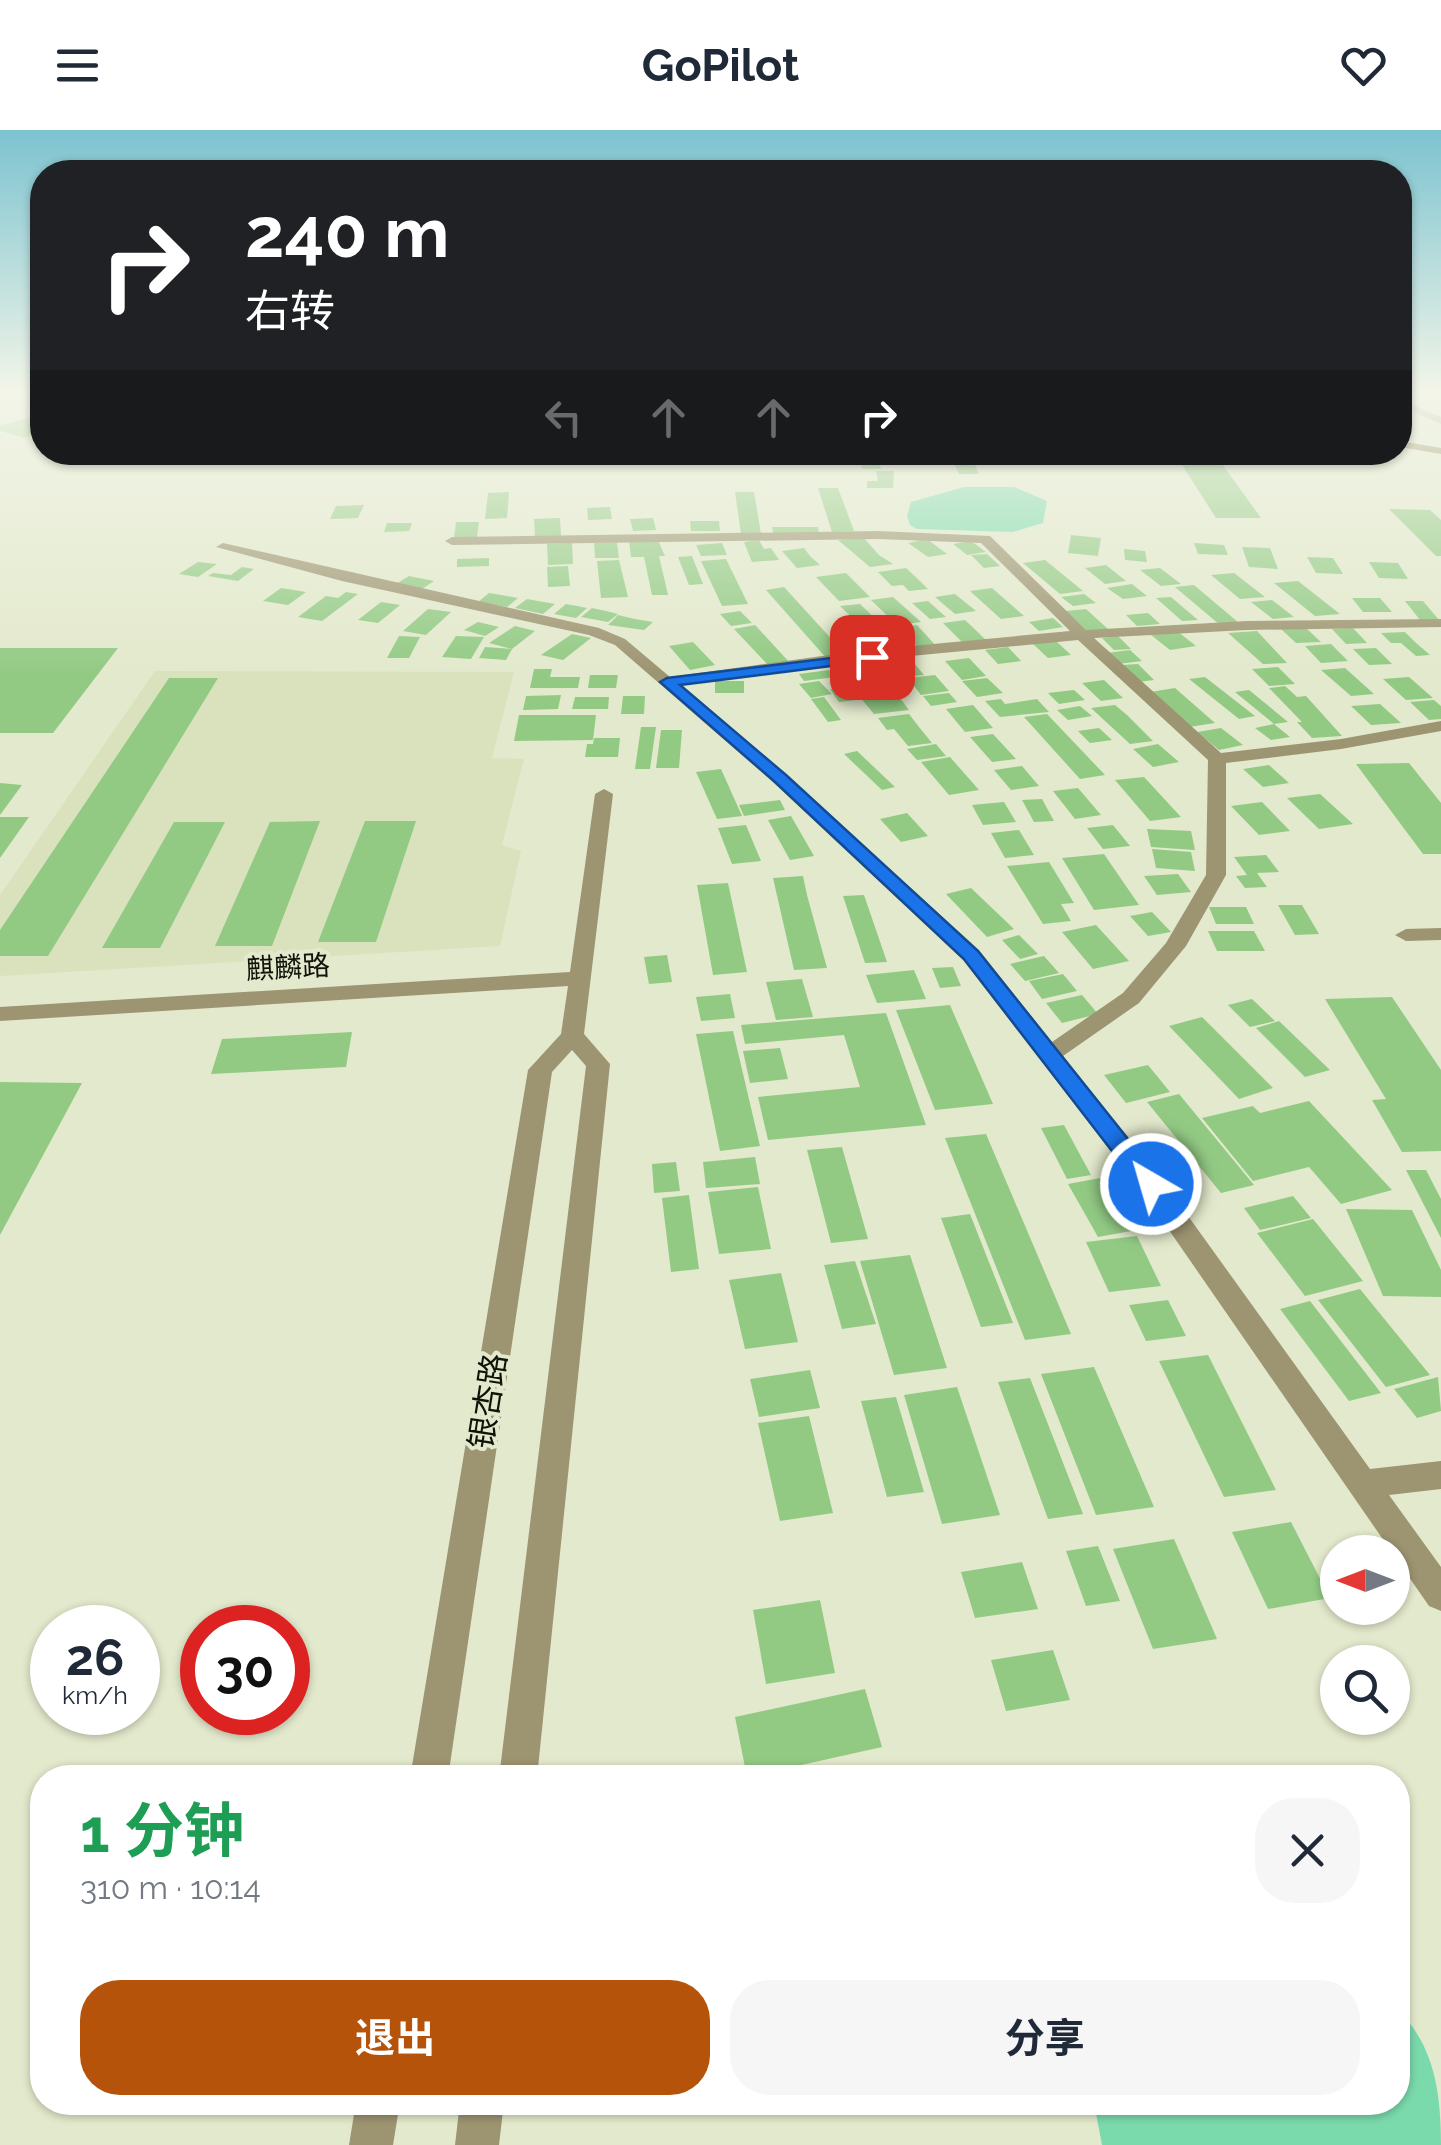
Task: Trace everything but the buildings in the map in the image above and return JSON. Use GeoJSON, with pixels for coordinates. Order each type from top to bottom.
{"type":"FeatureCollection","features":[{"type":"Feature","properties":{"kind":"street"},"geometry":{"type":"LineString","coordinates":[[452,540],[878,534],[985,538],[1217,759],[1220,767],[1216,875],[1175,946],[1131,998],[1051,1054]]}},
{"type":"Feature","properties":{"kind":"street"},"geometry":{"type":"LineString","coordinates":[[223,546],[342,577],[594,631],[620,642],[780,779],[971,955],[1151,1184],[1441,1595]]}},
{"type":"Feature","properties":{"kind":"street"},"geometry":{"type":"LineString","coordinates":[[667,682],[1084,635],[1362,620],[1441,623]]}},
{"type":"Feature","properties":{"kind":"street"},"geometry":{"type":"LineString","coordinates":[[1217,759],[1341,744],[1441,726]]}},
{"type":"Feature","properties":{"kind":"street"},"geometry":{"type":"LineString","coordinates":[[519,1765],[598,1064],[572,1036],[604,794]]}},
{"type":"Feature","properties":{"kind":"street"},"geometry":{"type":"LineString","coordinates":[[1406,935],[1441,934]]}},
{"type":"Feature","properties":{"kind":"street","name":"麒麟路"},"geometry":{"type":"LineString","coordinates":[[0,1014],[580,978]]}},
{"type":"Feature","properties":{"kind":"street","name":"银杏路"},"geometry":{"type":"LineString","coordinates":[[431,1765],[540,1070],[572,1036]]}},
{"type":"Feature","properties":{"kind":"street"},"geometry":{"type":"LineString","coordinates":[[1363,1484],[1441,1475]]}},
{"type":"Feature","properties":{"kind":"street"},"geometry":{"type":"LineString","coordinates":[[372,2145],[376,2115]]}},
{"type":"Feature","properties":{"kind":"street"},"geometry":{"type":"LineString","coordinates":[[477,2145],[480,2115]]}},
{"type":"Feature","properties":{"kind":"shaded area"},"geometry":{"type":"Polygon","coordinates":[[[964,487],[1014,487],[1047,501],[1043,523],[1013,532],[917,529],[910,525],[907,516],[911,502],[964,487]]]}},
{"type":"Feature","properties":{"kind":"shaded area"},"geometry":{"type":"Polygon","coordinates":[[[155,671],[514,672],[492,758],[524,759],[502,845],[521,851],[500,946],[0,976],[0,895],[155,671]]]}},
{"type":"Feature","properties":{"kind":"shaded area"},"geometry":{"type":"Polygon","coordinates":[[[1410,2024],[1428,2055],[1437,2090],[1441,2145],[1102,2145],[1096,2115],[1410,2115],[1410,2024]]]}},
{"type":"Feature","properties":{"kind":"route"},"geometry":{"type":"LineString","coordinates":[[872,657],[667,682],[780,779],[971,955],[1151,1184]]}}]}
